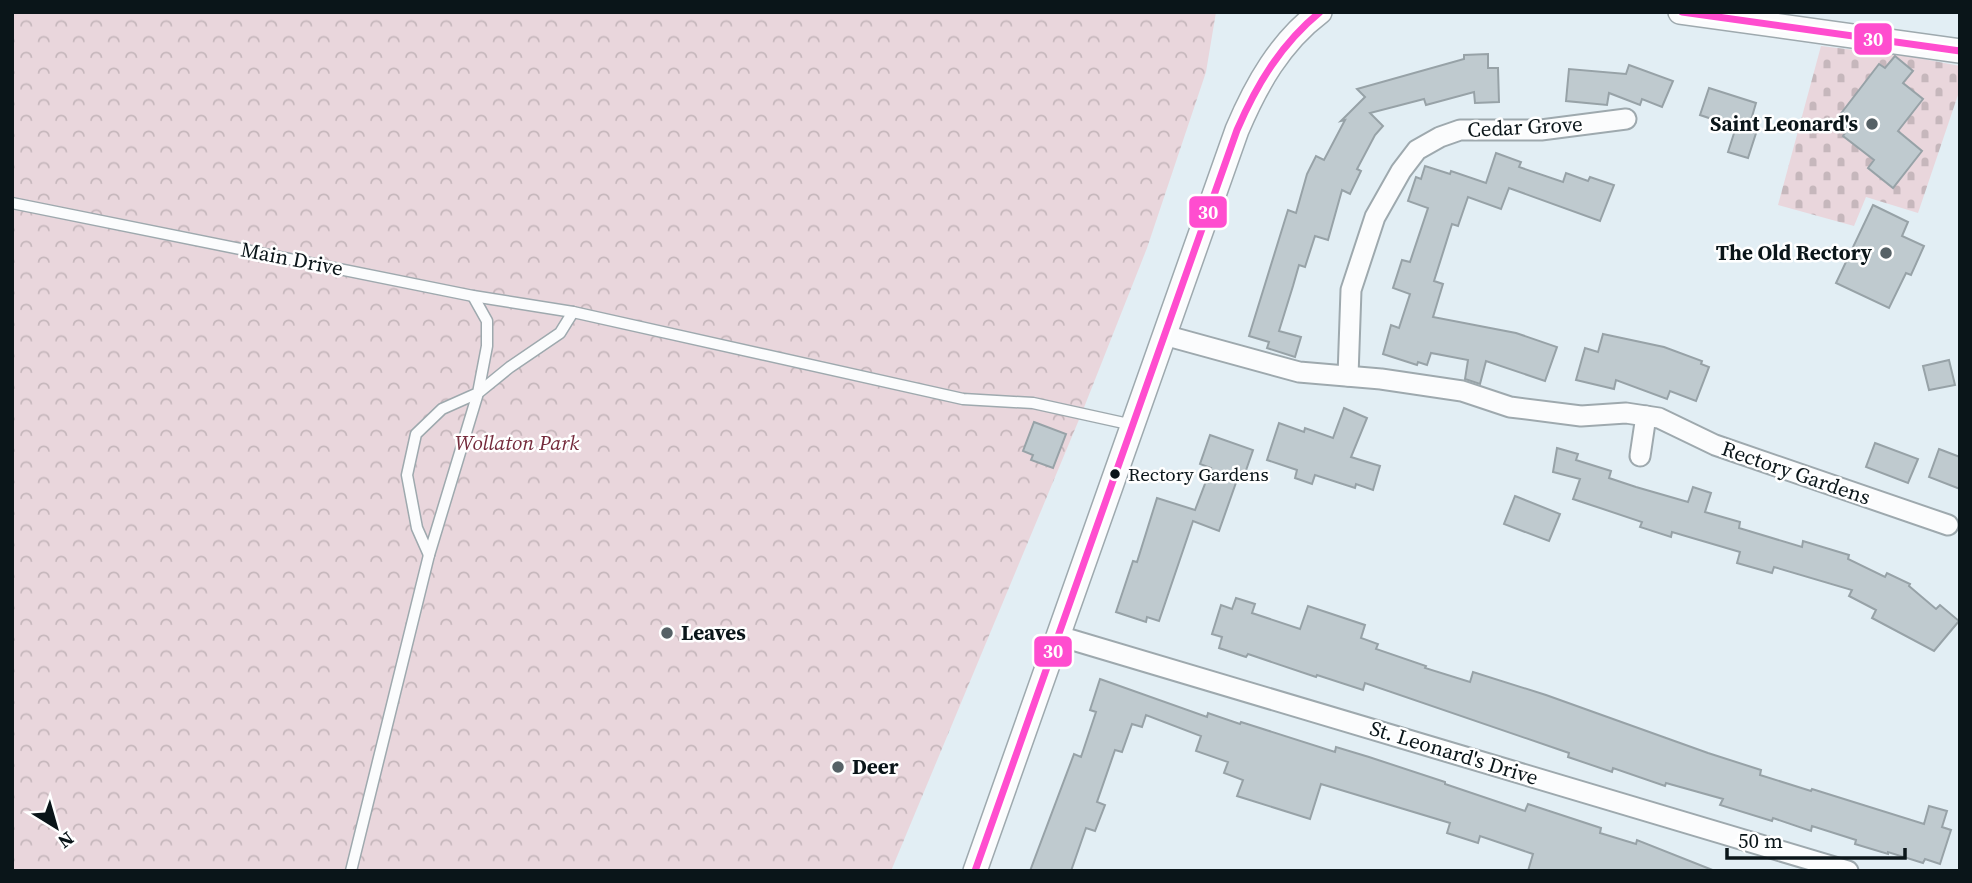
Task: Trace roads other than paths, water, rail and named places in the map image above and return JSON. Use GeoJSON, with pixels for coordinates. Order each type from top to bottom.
{"type":"FeatureCollection","features":[{"type":"Feature","properties":{"kind":"street"},"geometry":{"type":"LineString","coordinates":[[975,871],[1164,335],[1251,98],[1289,39],[1320,12]]}},
{"type":"Feature","properties":{"kind":"street"},"geometry":{"type":"LineString","coordinates":[[1680,12],[1960,51]]}},
{"type":"Feature","properties":{"kind":"street","name":"Cedar Grove"},"geometry":{"type":"LineString","coordinates":[[1348,376],[1351,290],[1375,217],[1401,171],[1417,150],[1460,130],[1541,130],[1626,119]]}},
{"type":"Feature","properties":{"kind":"street","name":"Rectory Gardens"},"geometry":{"type":"LineString","coordinates":[[1164,335],[1299,372],[1462,391],[1510,407],[1581,416],[1626,413],[1659,418],[1715,445],[1954,525]]}},
{"type":"Feature","properties":{"kind":"street"},"geometry":{"type":"LineString","coordinates":[[1640,456],[1646,416]]}},
{"type":"Feature","properties":{"kind":"street","name":"St. Leonard's Drive"},"geometry":{"type":"LineString","coordinates":[[1059,636],[1848,871]]}},
{"type":"Feature","properties":{"kind":"lane","name":"Main Drive"},"geometry":{"type":"LineString","coordinates":[[12,203],[473,296],[573,312],[963,399],[1033,403],[1133,425]]}},
{"type":"Feature","properties":{"kind":"lane"},"geometry":{"type":"LineString","coordinates":[[351,871],[429,555],[478,393],[486,346],[487,321],[473,296]]}},
{"type":"Feature","properties":{"kind":"lane"},"geometry":{"type":"LineString","coordinates":[[429,555],[418,527],[407,475],[416,434],[442,409],[478,393],[510,367],[561,333],[573,312]]}},
{"type":"Feature","properties":{"kind":"place","name":"Saint Leonard's"},"geometry":{"type":"Point","coordinates":[1872,124]}},
{"type":"Feature","properties":{"kind":"place","name":"The Old Rectory"},"geometry":{"type":"Point","coordinates":[1886,253]}},
{"type":"Feature","properties":{"kind":"place","name":"Rectory Gardens"},"geometry":{"type":"Point","coordinates":[1115,474]}},
{"type":"Feature","properties":{"kind":"place","name":"Leaves"},"geometry":{"type":"Point","coordinates":[667,633]}},
{"type":"Feature","properties":{"kind":"place","name":"Deer"},"geometry":{"type":"Point","coordinates":[838,767]}},
{"type":"Feature","properties":{"kind":"park label","name":"Wollaton Park"},"geometry":{"type":"Point","coordinates":[517,443]}}]}
